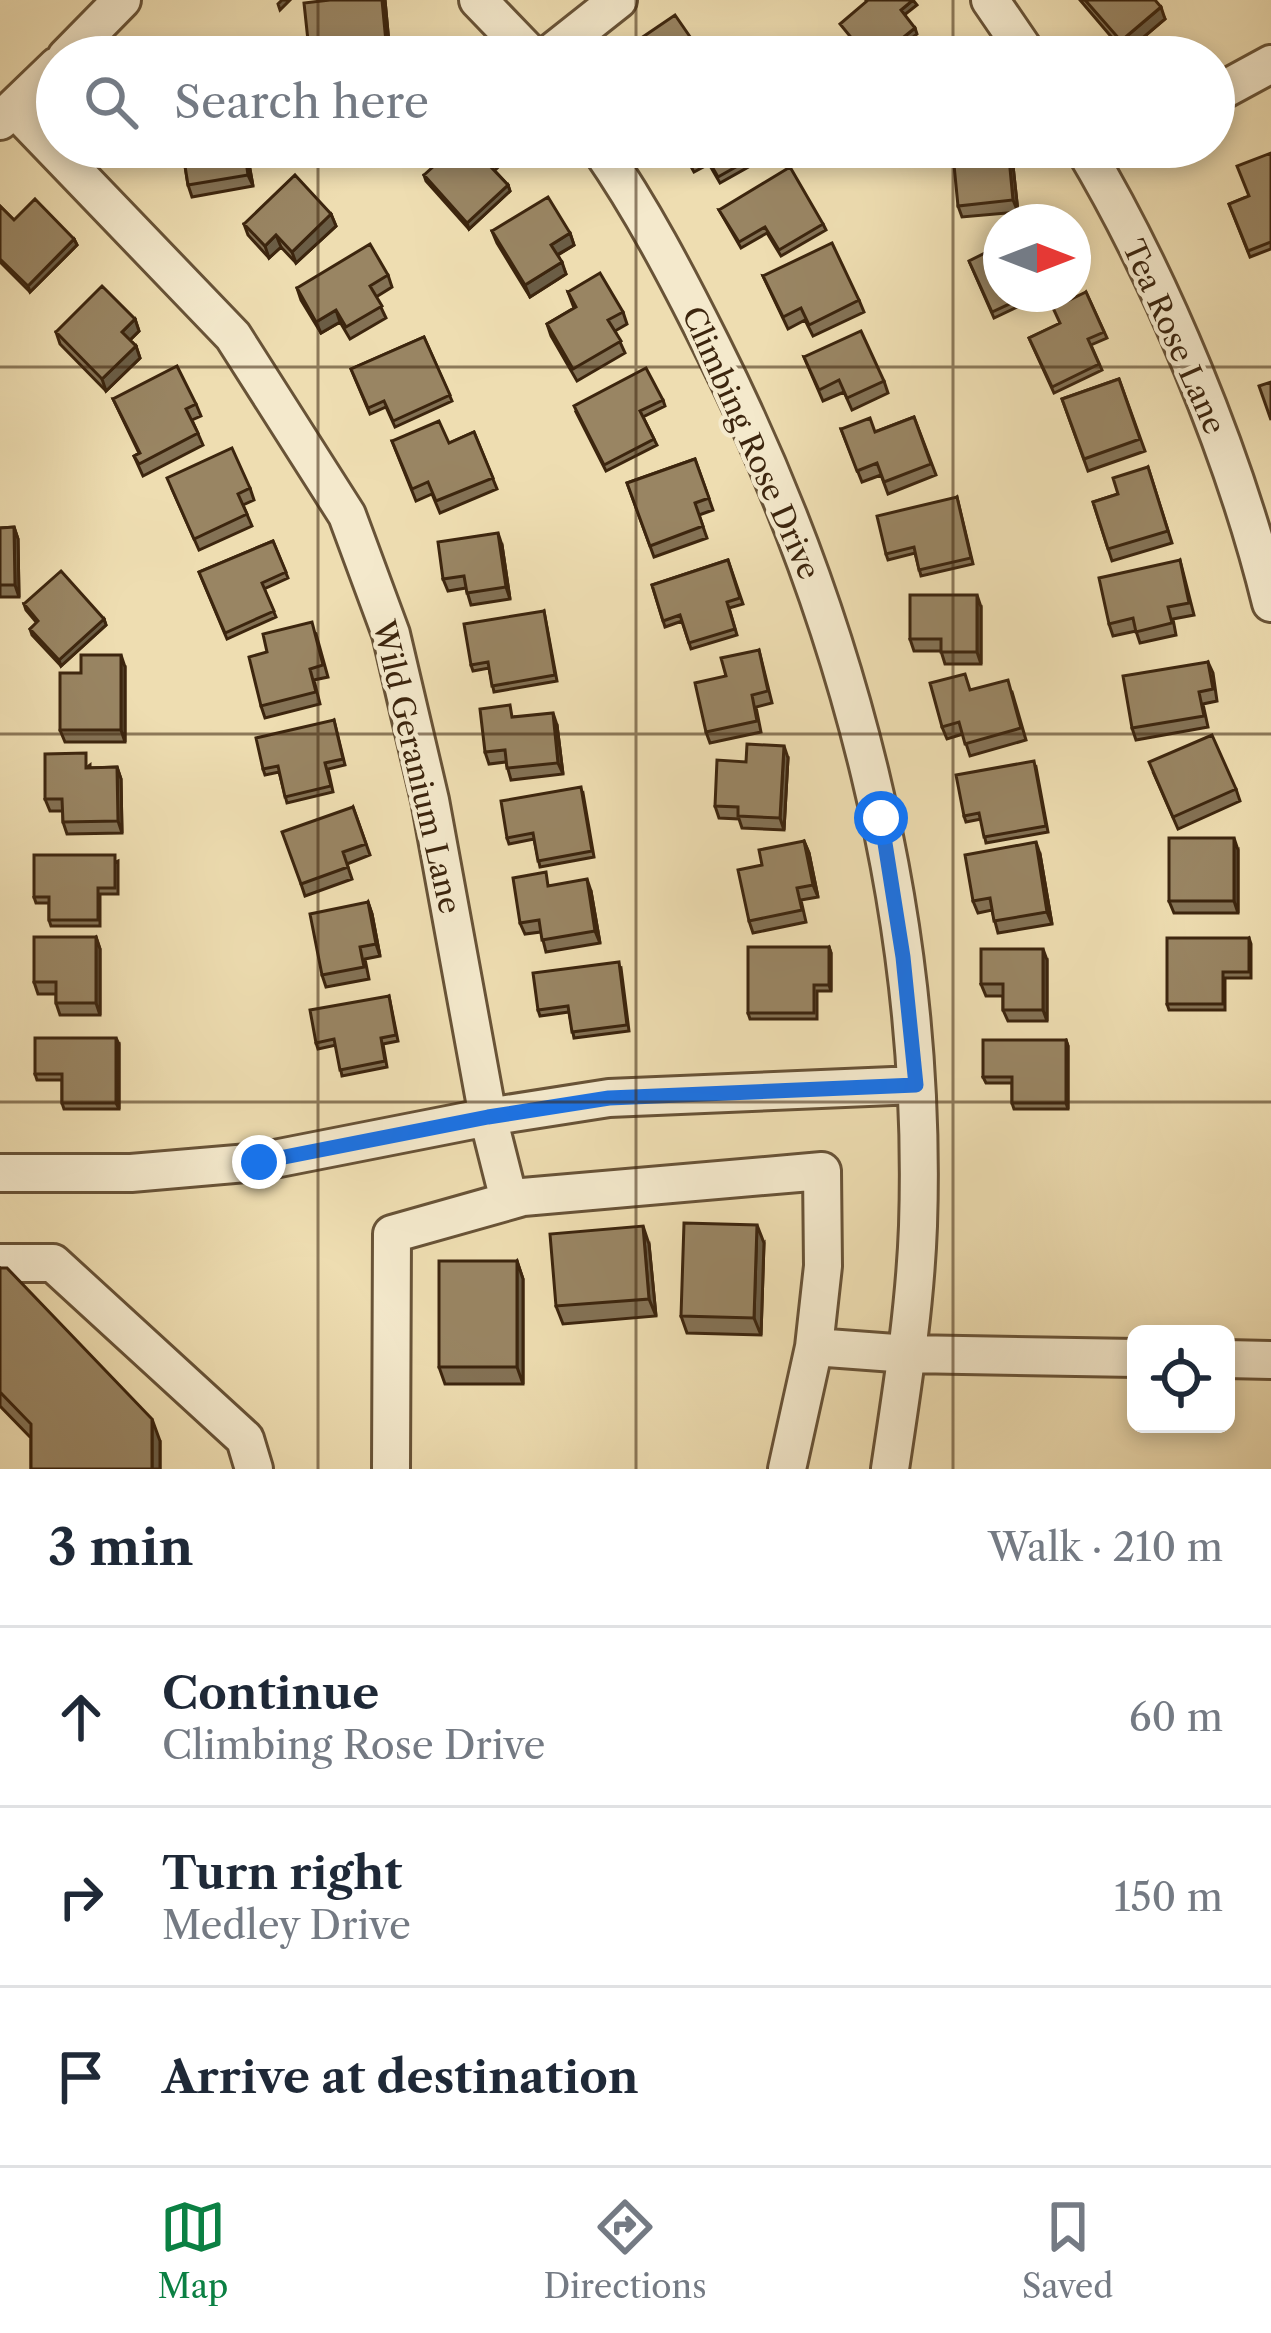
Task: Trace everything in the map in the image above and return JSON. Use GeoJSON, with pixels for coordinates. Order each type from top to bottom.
{"type":"FeatureCollection","features":[{"type":"Feature","properties":{"kind":"street"},"geometry":{"type":"LineString","coordinates":[[87,36],[122,0]]}},
{"type":"Feature","properties":{"kind":"street"},"geometry":{"type":"LineString","coordinates":[[478,0],[513,36]]}},
{"type":"Feature","properties":{"kind":"street"},"geometry":{"type":"LineString","coordinates":[[573,36],[618,0]]}},
{"type":"Feature","properties":{"kind":"street"},"geometry":{"type":"LineString","coordinates":[[989,0],[1014,36]]}},
{"type":"Feature","properties":{"kind":"street"},"geometry":{"type":"LineString","coordinates":[[1235,84],[1271,64]]}},
{"type":"Feature","properties":{"kind":"street"},"geometry":{"type":"LineString","coordinates":[[8,115],[36,87]]}},
{"type":"Feature","properties":{"kind":"street","name":"Wild Geranium Lane"},"geometry":{"type":"LineString","coordinates":[[8,115],[36,143]]}},
{"type":"Feature","properties":{"kind":"street","name":"Wild Geranium Lane"},"geometry":{"type":"LineString","coordinates":[[62,168],[233,336],[347,515],[391,634],[421,758],[509,1200]]}},
{"type":"Feature","properties":{"kind":"street","name":"Climbing Rose Drive"},"geometry":{"type":"LineString","coordinates":[[612,168],[675,273],[740,401],[800,541],[848,687],[881,818],[903,957],[916,1085],[918,1226],[908,1354],[890,1469]]}},
{"type":"Feature","properties":{"kind":"street","name":"Tea Rose Lane"},"geometry":{"type":"LineString","coordinates":[[1105,168],[1265,553],[1271,603]]}},
{"type":"Feature","properties":{"kind":"street"},"geometry":{"type":"LineString","coordinates":[[0,1173],[131,1173],[259,1162],[492,1132],[609,1098],[916,1085]]}},
{"type":"Feature","properties":{"kind":"street"},"geometry":{"type":"LineString","coordinates":[[392,1469],[392,1234],[509,1200],[822,1171],[823,1266],[814,1347],[787,1469]]}},
{"type":"Feature","properties":{"kind":"street"},"geometry":{"type":"LineString","coordinates":[[0,1263],[53,1263],[244,1439],[254,1469]]}},
{"type":"Feature","properties":{"kind":"street"},"geometry":{"type":"LineString","coordinates":[[814,1347],[908,1354],[1127,1358]]}},
{"type":"Feature","properties":{"kind":"street"},"geometry":{"type":"LineString","coordinates":[[1235,1359],[1271,1360]]}},
{"type":"Feature","properties":{"kind":"building"},"geometry":{"type":"Polygon","coordinates":[[[382,0],[385,36],[308,36],[304,3],[382,0]]]}},
{"type":"Feature","properties":{"kind":"building"},"geometry":{"type":"Polygon","coordinates":[[[913,0],[901,10],[915,28],[905,36],[850,36],[840,24],[867,1],[913,0]]]}},
{"type":"Feature","properties":{"kind":"building"},"geometry":{"type":"Polygon","coordinates":[[[1085,0],[1155,0],[1161,7],[1127,36],[1117,36],[1085,0]]]}},
{"type":"Feature","properties":{"kind":"building"},"geometry":{"type":"Polygon","coordinates":[[[675,15],[690,36],[644,36],[675,15]]]}},
{"type":"Feature","properties":{"kind":"building"},"geometry":{"type":"Polygon","coordinates":[[[1271,153],[1271,242],[1248,251],[1229,204],[1249,196],[1237,166],[1271,153]]]}},
{"type":"Feature","properties":{"kind":"building"},"geometry":{"type":"Polygon","coordinates":[[[185,168],[247,168],[248,175],[188,185],[185,168]]]}},
{"type":"Feature","properties":{"kind":"building"},"geometry":{"type":"Polygon","coordinates":[[[432,168],[492,168],[508,185],[467,223],[424,175],[432,168]]]}},
{"type":"Feature","properties":{"kind":"building"},"geometry":{"type":"Polygon","coordinates":[[[713,168],[734,168],[718,177],[713,168]]]}},
{"type":"Feature","properties":{"kind":"building"},"geometry":{"type":"Polygon","coordinates":[[[791,168],[823,224],[779,250],[765,227],[739,242],[719,210],[791,168]]]}},
{"type":"Feature","properties":{"kind":"building"},"geometry":{"type":"Polygon","coordinates":[[[954,168],[1010,168],[1013,200],[958,206],[954,168]]]}},
{"type":"Feature","properties":{"kind":"building"},"geometry":{"type":"Polygon","coordinates":[[[295,175],[331,214],[292,252],[276,235],[265,246],[244,224],[295,175]]]}},
{"type":"Feature","properties":{"kind":"building"},"geometry":{"type":"Polygon","coordinates":[[[548,197],[570,233],[551,245],[562,262],[525,285],[492,231],[548,197]]]}},
{"type":"Feature","properties":{"kind":"building"},"geometry":{"type":"Polygon","coordinates":[[[35,199],[74,239],[28,286],[0,259],[0,206],[14,220],[35,199]]]}},
{"type":"Feature","properties":{"kind":"building"},"geometry":{"type":"Polygon","coordinates":[[[832,243],[859,300],[809,325],[801,308],[783,317],[763,276],[832,243]]]}},
{"type":"Feature","properties":{"kind":"building"},"geometry":{"type":"Polygon","coordinates":[[[370,244],[388,275],[370,286],[382,306],[346,327],[336,310],[316,322],[297,288],[370,244]]]}},
{"type":"Feature","properties":{"kind":"building"},"geometry":{"type":"Polygon","coordinates":[[[983,254],[983,292],[969,261],[983,254]]]}},
{"type":"Feature","properties":{"kind":"building"},"geometry":{"type":"Polygon","coordinates":[[[600,273],[623,312],[608,320],[621,341],[573,369],[547,324],[576,307],[568,292],[600,273]]]}},
{"type":"Feature","properties":{"kind":"building"},"geometry":{"type":"Polygon","coordinates":[[[102,286],[135,319],[122,332],[136,346],[102,379],[56,332],[102,286]]]}},
{"type":"Feature","properties":{"kind":"building"},"geometry":{"type":"Polygon","coordinates":[[[1091,303],[1104,332],[1088,339],[1099,364],[1052,387],[1029,338],[1060,323],[1055,312],[1091,312],[1091,303]]]}},
{"type":"Feature","properties":{"kind":"building"},"geometry":{"type":"Polygon","coordinates":[[[861,331],[884,381],[847,398],[839,380],[819,390],[804,357],[861,331]]]}},
{"type":"Feature","properties":{"kind":"building"},"geometry":{"type":"Polygon","coordinates":[[[424,337],[450,395],[393,421],[384,401],[368,408],[351,369],[424,337]]]}},
{"type":"Feature","properties":{"kind":"building"},"geometry":{"type":"Polygon","coordinates":[[[177,366],[196,404],[186,409],[198,433],[139,464],[134,456],[140,453],[113,399],[177,366]]]}},
{"type":"Feature","properties":{"kind":"building"},"geometry":{"type":"Polygon","coordinates":[[[646,368],[663,400],[640,411],[654,439],[604,465],[574,406],[646,368]]]}},
{"type":"Feature","properties":{"kind":"building"},"geometry":{"type":"Polygon","coordinates":[[[1119,379],[1140,439],[1084,459],[1062,399],[1119,379]]]}},
{"type":"Feature","properties":{"kind":"building"},"geometry":{"type":"Polygon","coordinates":[[[1271,382],[1271,420],[1259,386],[1271,382]]]}},
{"type":"Feature","properties":{"kind":"building"},"geometry":{"type":"Polygon","coordinates":[[[914,417],[931,464],[884,482],[877,463],[857,471],[841,429],[870,418],[875,432],[914,417]]]}},
{"type":"Feature","properties":{"kind":"building"},"geometry":{"type":"Polygon","coordinates":[[[439,421],[449,443],[474,432],[493,478],[436,501],[428,482],[412,489],[392,441],[439,421]]]}},
{"type":"Feature","properties":{"kind":"building"},"geometry":{"type":"Polygon","coordinates":[[[232,448],[250,488],[238,494],[247,514],[194,539],[167,478],[232,448]]]}},
{"type":"Feature","properties":{"kind":"building"},"geometry":{"type":"Polygon","coordinates":[[[695,459],[709,498],[695,503],[703,526],[650,546],[627,483],[695,459]]]}},
{"type":"Feature","properties":{"kind":"building"},"geometry":{"type":"Polygon","coordinates":[[[1148,467],[1168,531],[1108,549],[1093,502],[1118,494],[1113,478],[1148,467]]]}},
{"type":"Feature","properties":{"kind":"building"},"geometry":{"type":"Polygon","coordinates":[[[957,497],[971,558],[919,570],[914,547],[886,554],[877,516],[957,497]]]}},
{"type":"Feature","properties":{"kind":"building"},"geometry":{"type":"Polygon","coordinates":[[[14,527],[15,585],[0,585],[0,528],[14,527]]]}},
{"type":"Feature","properties":{"kind":"building"},"geometry":{"type":"Polygon","coordinates":[[[498,533],[506,587],[467,593],[464,576],[443,579],[438,542],[498,533]]]}},
{"type":"Feature","properties":{"kind":"building"},"geometry":{"type":"Polygon","coordinates":[[[273,541],[286,572],[262,583],[274,611],[225,633],[199,572],[273,541]]]}},
{"type":"Feature","properties":{"kind":"building"},"geometry":{"type":"Polygon","coordinates":[[[728,560],[740,598],[727,602],[735,629],[689,643],[680,615],[663,621],[652,585],[728,560]]]}},
{"type":"Feature","properties":{"kind":"building"},"geometry":{"type":"Polygon","coordinates":[[[1180,560],[1189,603],[1168,607],[1172,623],[1136,632],[1133,618],[1109,624],[1099,578],[1180,560]]]}},
{"type":"Feature","properties":{"kind":"building"},"geometry":{"type":"Polygon","coordinates":[[[61,571],[104,619],[59,660],[30,629],[38,621],[24,604],[61,571]]]}},
{"type":"Feature","properties":{"kind":"building"},"geometry":{"type":"Polygon","coordinates":[[[910,595],[977,595],[977,652],[941,652],[941,639],[910,639],[910,595]]]}},
{"type":"Feature","properties":{"kind":"building"},"geometry":{"type":"Polygon","coordinates":[[[544,611],[555,675],[492,686],[488,662],[471,665],[464,624],[544,611]]]}},
{"type":"Feature","properties":{"kind":"building"},"geometry":{"type":"Polygon","coordinates":[[[312,622],[323,665],[310,669],[316,692],[261,706],[249,657],[267,652],[263,634],[312,622]]]}},
{"type":"Feature","properties":{"kind":"building"},"geometry":{"type":"Polygon","coordinates":[[[759,650],[768,691],[752,695],[757,721],[706,732],[695,683],[726,676],[721,658],[759,650]]]}},
{"type":"Feature","properties":{"kind":"building"},"geometry":{"type":"Polygon","coordinates":[[[81,655],[121,655],[121,730],[60,730],[60,673],[81,673],[81,655]]]}},
{"type":"Feature","properties":{"kind":"building"},"geometry":{"type":"Polygon","coordinates":[[[1208,662],[1213,689],[1199,692],[1204,716],[1132,728],[1123,676],[1208,662]]]}},
{"type":"Feature","properties":{"kind":"building"},"geometry":{"type":"Polygon","coordinates":[[[965,674],[970,690],[1008,680],[1021,728],[965,744],[959,722],[942,727],[930,683],[965,674]]]}},
{"type":"Feature","properties":{"kind":"building"},"geometry":{"type":"Polygon","coordinates":[[[510,705],[512,717],[553,713],[558,763],[507,768],[505,750],[485,752],[480,709],[510,705]]]}},
{"type":"Feature","properties":{"kind":"building"},"geometry":{"type":"Polygon","coordinates":[[[334,720],[343,759],[325,763],[331,786],[285,797],[278,766],[263,769],[256,738],[334,720]]]}},
{"type":"Feature","properties":{"kind":"building"},"geometry":{"type":"Polygon","coordinates":[[[1212,735],[1236,789],[1173,817],[1149,762],[1212,735]]]}},
{"type":"Feature","properties":{"kind":"building"},"geometry":{"type":"Polygon","coordinates":[[[747,744],[784,746],[780,818],[738,816],[738,807],[715,806],[717,760],[746,762],[747,744]]]}},
{"type":"Feature","properties":{"kind":"building"},"geometry":{"type":"Polygon","coordinates":[[[86,753],[86,768],[117,767],[118,821],[63,822],[62,799],[45,799],[45,754],[86,753]]]}},
{"type":"Feature","properties":{"kind":"building"},"geometry":{"type":"Polygon","coordinates":[[[1034,761],[1046,826],[984,837],[979,813],[964,816],[956,775],[1034,761]]]}},
{"type":"Feature","properties":{"kind":"building"},"geometry":{"type":"Polygon","coordinates":[[[581,787],[592,851],[538,861],[533,833],[507,838],[501,801],[581,787]]]}},
{"type":"Feature","properties":{"kind":"building"},"geometry":{"type":"Polygon","coordinates":[[[353,807],[366,844],[343,852],[348,867],[301,884],[282,832],[353,807]]]}},
{"type":"Feature","properties":{"kind":"building"},"geometry":{"type":"Polygon","coordinates":[[[1169,838],[1234,838],[1234,901],[1169,901],[1169,838]]]}},
{"type":"Feature","properties":{"kind":"building"},"geometry":{"type":"Polygon","coordinates":[[[804,841],[813,885],[797,888],[802,910],[749,921],[738,870],[762,865],[759,850],[804,841]]]}},
{"type":"Feature","properties":{"kind":"building"},"geometry":{"type":"Polygon","coordinates":[[[1036,842],[1047,912],[994,921],[990,898],[973,901],[965,855],[1036,842]]]}},
{"type":"Feature","properties":{"kind":"building"},"geometry":{"type":"Polygon","coordinates":[[[34,855],[115,855],[115,888],[98,888],[98,920],[49,920],[49,897],[34,897],[34,855]]]}},
{"type":"Feature","properties":{"kind":"building"},"geometry":{"type":"Polygon","coordinates":[[[546,872],[548,886],[587,879],[595,931],[542,940],[539,920],[520,923],[513,878],[546,872]]]}},
{"type":"Feature","properties":{"kind":"building"},"geometry":{"type":"Polygon","coordinates":[[[368,902],[376,944],[360,947],[364,967],[322,975],[310,914],[368,902]]]}},
{"type":"Feature","properties":{"kind":"building"},"geometry":{"type":"Polygon","coordinates":[[[34,937],[96,937],[96,1003],[56,1003],[56,982],[34,982],[34,937]]]}},
{"type":"Feature","properties":{"kind":"building"},"geometry":{"type":"Polygon","coordinates":[[[1167,938],[1249,938],[1249,972],[1223,972],[1223,1004],[1167,1004],[1167,938]]]}},
{"type":"Feature","properties":{"kind":"building"},"geometry":{"type":"Polygon","coordinates":[[[748,947],[829,947],[829,985],[814,985],[814,1013],[748,1013],[748,947]]]}},
{"type":"Feature","properties":{"kind":"building"},"geometry":{"type":"Polygon","coordinates":[[[981,949],[1043,949],[1043,1010],[1003,1010],[1003,984],[981,984],[981,949]]]}},
{"type":"Feature","properties":{"kind":"building"},"geometry":{"type":"Polygon","coordinates":[[[619,962],[627,1025],[572,1032],[568,1006],[538,1010],[533,973],[619,962]]]}},
{"type":"Feature","properties":{"kind":"building"},"geometry":{"type":"Polygon","coordinates":[[[389,996],[396,1035],[381,1038],[385,1061],[340,1070],[334,1039],[316,1043],[310,1010],[389,996]]]}},
{"type":"Feature","properties":{"kind":"building"},"geometry":{"type":"Polygon","coordinates":[[[35,1038],[116,1038],[116,1103],[62,1103],[62,1074],[35,1074],[35,1038]]]}},
{"type":"Feature","properties":{"kind":"building"},"geometry":{"type":"Polygon","coordinates":[[[983,1040],[1066,1040],[1066,1103],[1012,1103],[1012,1077],[983,1077],[983,1040]]]}},
{"type":"Feature","properties":{"kind":"building"},"geometry":{"type":"Polygon","coordinates":[[[684,1223],[757,1225],[754,1318],[681,1316],[684,1223]]]}},
{"type":"Feature","properties":{"kind":"building"},"geometry":{"type":"Polygon","coordinates":[[[643,1226],[649,1299],[556,1306],[550,1234],[643,1226]]]}},
{"type":"Feature","properties":{"kind":"building"},"geometry":{"type":"Polygon","coordinates":[[[439,1261],[517,1261],[517,1367],[439,1367],[439,1261]]]}},
{"type":"Feature","properties":{"kind":"building"},"geometry":{"type":"Polygon","coordinates":[[[0,1268],[7,1268],[152,1419],[152,1469],[31,1469],[31,1424],[0,1392],[0,1268]]]}},
{"type":"Feature","properties":{"kind":"route"},"geometry":{"type":"LineString","coordinates":[[259,1162],[609,1098],[916,1085],[903,957],[881,818]]}}]}
